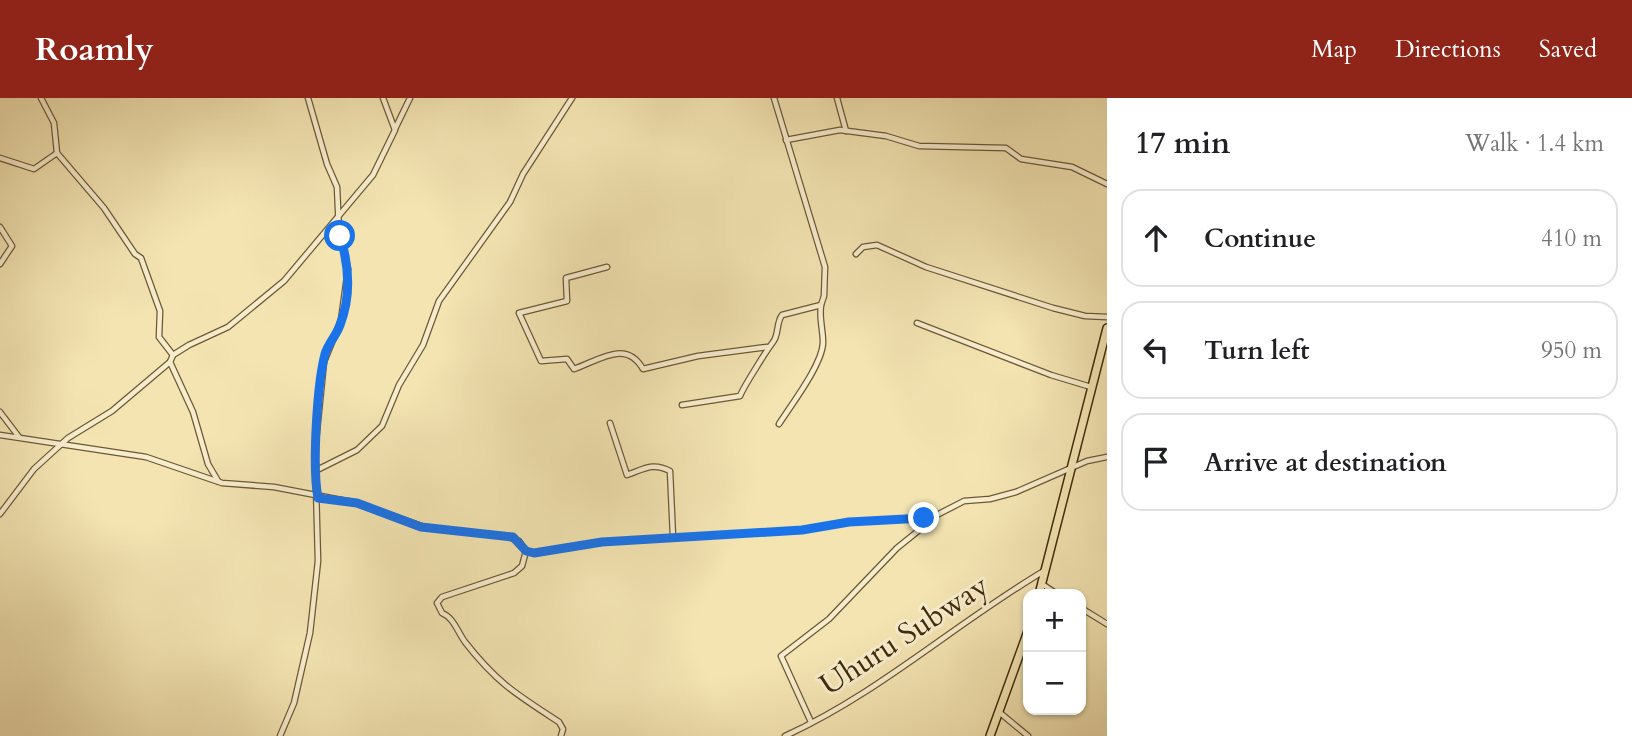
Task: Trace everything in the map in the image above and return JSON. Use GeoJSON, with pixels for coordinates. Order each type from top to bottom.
{"type":"FeatureCollection","features":[{"type":"Feature","properties":{"kind":"main road"},"geometry":{"type":"LineString","coordinates":[[1041,589],[1107,329]]}},
{"type":"Feature","properties":{"kind":"main road"},"geometry":{"type":"LineString","coordinates":[[990,736],[1023,645]]}},
{"type":"Feature","properties":{"kind":"street"},"geometry":{"type":"LineString","coordinates":[[41,98],[54,123],[57,153],[141,258],[160,311],[159,337],[173,355]]}},
{"type":"Feature","properties":{"kind":"street"},"geometry":{"type":"LineString","coordinates":[[279,736],[292,709],[308,645],[318,561],[315,471],[324,362],[341,320],[348,281],[337,187],[327,164],[308,98]]}},
{"type":"Feature","properties":{"kind":"street"},"geometry":{"type":"LineString","coordinates":[[383,98],[395,130]]}},
{"type":"Feature","properties":{"kind":"street"},"geometry":{"type":"LineString","coordinates":[[0,514],[34,469],[70,436],[112,411],[170,362],[173,355],[220,331],[263,300],[299,265],[379,167],[410,98]]}},
{"type":"Feature","properties":{"kind":"street"},"geometry":{"type":"LineString","coordinates":[[315,471],[357,450],[382,426],[395,394],[423,345],[439,302],[510,202],[523,174],[572,98]]}},
{"type":"Feature","properties":{"kind":"street"},"geometry":{"type":"LineString","coordinates":[[774,98],[825,267],[824,296],[818,322],[823,344],[811,371],[779,424]]}},
{"type":"Feature","properties":{"kind":"street"},"geometry":{"type":"LineString","coordinates":[[836,98],[846,131]]}},
{"type":"Feature","properties":{"kind":"street"},"geometry":{"type":"LineString","coordinates":[[786,140],[817,132],[846,131],[886,136],[919,146],[1006,148],[1021,159],[1072,167],[1107,184]]}},
{"type":"Feature","properties":{"kind":"street"},"geometry":{"type":"LineString","coordinates":[[0,158],[15,160],[34,169],[57,153]]}},
{"type":"Feature","properties":{"kind":"street"},"geometry":{"type":"LineString","coordinates":[[0,227],[12,246],[0,264]]}},
{"type":"Feature","properties":{"kind":"street"},"geometry":{"type":"LineString","coordinates":[[856,254],[863,247],[877,245],[926,267],[1053,308],[1085,316],[1107,317]]}},
{"type":"Feature","properties":{"kind":"street"},"geometry":{"type":"LineString","coordinates":[[607,267],[566,278],[567,301],[519,313],[541,361],[567,359],[574,369],[619,350],[630,353],[643,369],[698,356],[767,347]]}},
{"type":"Feature","properties":{"kind":"street"},"geometry":{"type":"LineString","coordinates":[[682,405],[740,396],[764,358],[767,347],[774,340],[782,315],[821,305]]}},
{"type":"Feature","properties":{"kind":"street"},"geometry":{"type":"LineString","coordinates":[[917,323],[1092,387]]}},
{"type":"Feature","properties":{"kind":"street"},"geometry":{"type":"LineString","coordinates":[[170,362],[192,412],[208,464],[214,477],[222,484]]}},
{"type":"Feature","properties":{"kind":"street"},"geometry":{"type":"LineString","coordinates":[[0,412],[19,437]]}},
{"type":"Feature","properties":{"kind":"street"},"geometry":{"type":"LineString","coordinates":[[610,423],[627,475],[647,466],[660,465],[670,471],[673,537]]}},
{"type":"Feature","properties":{"kind":"street"},"geometry":{"type":"LineString","coordinates":[[0,435],[146,457],[222,484],[274,487],[318,498],[357,503],[421,527],[513,537],[526,551],[551,552],[602,542],[802,530],[849,522],[937,516]]}},
{"type":"Feature","properties":{"kind":"street"},"geometry":{"type":"LineString","coordinates":[[811,722],[781,656],[829,619],[897,548],[937,516],[964,501],[1016,492],[1072,470],[1087,461],[1107,457]]}},
{"type":"Feature","properties":{"kind":"street"},"geometry":{"type":"LineString","coordinates":[[526,551],[522,566],[514,573],[442,597],[437,603],[494,678],[559,722],[563,729],[561,736]]}},
{"type":"Feature","properties":{"kind":"street","name":"Uhuru Subway"},"geometry":{"type":"LineString","coordinates":[[785,736],[876,684],[985,607],[1047,569]]}},
{"type":"Feature","properties":{"kind":"street"},"geometry":{"type":"LineString","coordinates":[[1042,584],[1049,589]]}},
{"type":"Feature","properties":{"kind":"street"},"geometry":{"type":"LineString","coordinates":[[1086,611],[1107,624]]}},
{"type":"Feature","properties":{"kind":"street"},"geometry":{"type":"LineString","coordinates":[[999,712],[1028,736]]}},
{"type":"Feature","properties":{"kind":"route"},"geometry":{"type":"LineString","coordinates":[[340,236],[346,257],[348,281],[341,320],[324,362],[315,451],[318,498],[357,503],[421,527],[513,537],[526,551],[534,553],[602,542],[802,530],[849,522],[924,518]]}}]}
